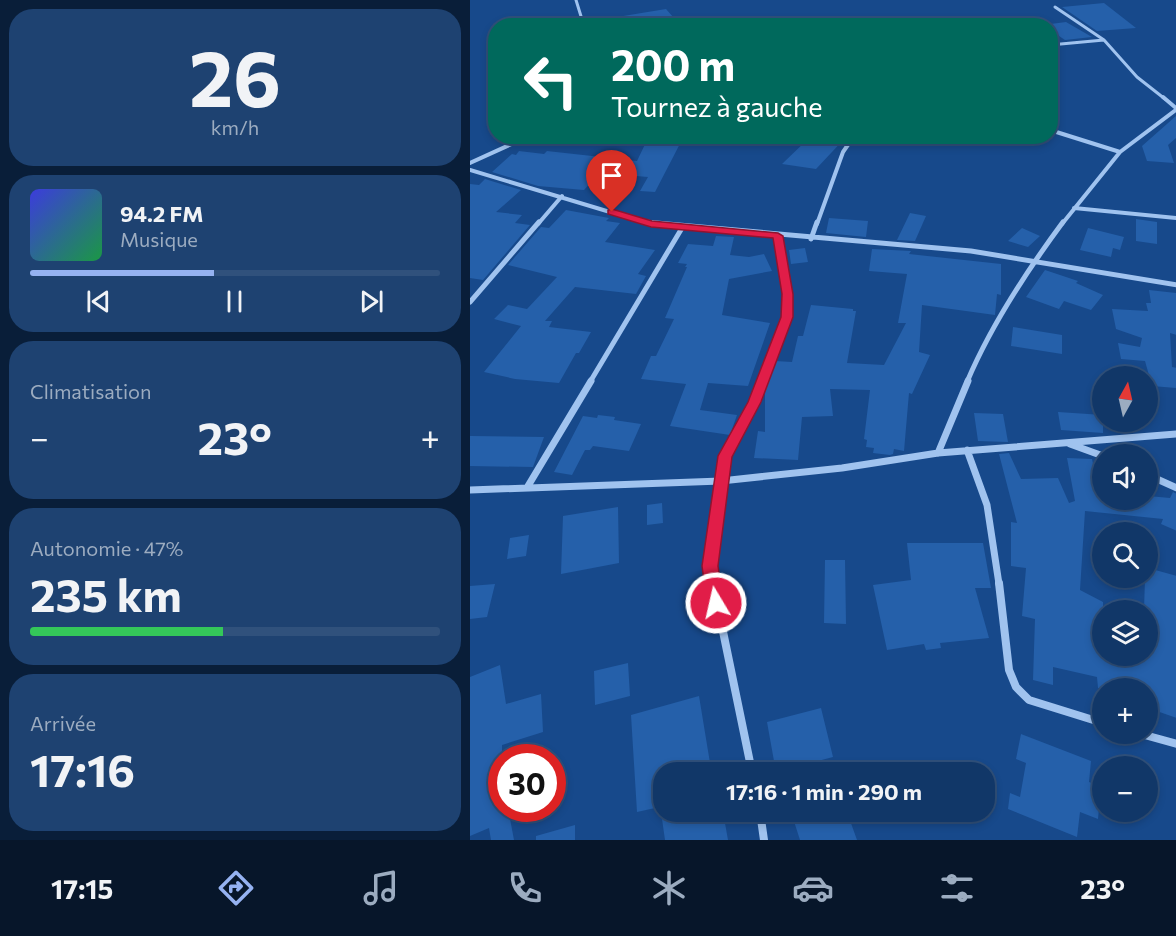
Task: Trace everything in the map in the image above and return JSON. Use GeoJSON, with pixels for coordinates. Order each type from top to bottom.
{"type":"FeatureCollection","features":[{"type":"Feature","properties":{"kind":"street"},"geometry":{"type":"LineString","coordinates":[[576,0],[582,18]]}},
{"type":"Feature","properties":{"kind":"street"},"geometry":{"type":"LineString","coordinates":[[938,453],[983,345],[1035,260],[1120,152],[1176,109],[1137,77],[1104,40],[1055,7]]}},
{"type":"Feature","properties":{"kind":"street"},"geometry":{"type":"LineString","coordinates":[[1058,44],[1104,40]]}},
{"type":"Feature","properties":{"kind":"street"},"geometry":{"type":"LineString","coordinates":[[1058,133],[1120,152]]}},
{"type":"Feature","properties":{"kind":"street"},"geometry":{"type":"LineString","coordinates":[[470,163],[512,144]]}},
{"type":"Feature","properties":{"kind":"street"},"geometry":{"type":"LineString","coordinates":[[811,239],[843,152],[848,144]]}},
{"type":"Feature","properties":{"kind":"street"},"geometry":{"type":"LineString","coordinates":[[470,170],[651,224],[811,239],[923,246],[1035,260],[1176,285]]}},
{"type":"Feature","properties":{"kind":"street"},"geometry":{"type":"LineString","coordinates":[[470,302],[562,196]]}},
{"type":"Feature","properties":{"kind":"street"},"geometry":{"type":"LineString","coordinates":[[1074,208],[1176,218]]}},
{"type":"Feature","properties":{"kind":"street"},"geometry":{"type":"LineString","coordinates":[[528,486],[682,228]]}},
{"type":"Feature","properties":{"kind":"street"},"geometry":{"type":"LineString","coordinates":[[750,762],[719,621],[710,566],[725,456],[755,402],[787,317],[787,294],[778,236]]}},
{"type":"Feature","properties":{"kind":"street"},"geometry":{"type":"LineString","coordinates":[[470,490],[528,486],[721,482],[842,468],[938,453],[1176,434]]}},
{"type":"Feature","properties":{"kind":"street"},"geometry":{"type":"LineString","coordinates":[[1068,443],[1092,452]]}},
{"type":"Feature","properties":{"kind":"street"},"geometry":{"type":"LineString","coordinates":[[967,450],[987,505],[1006,623],[1009,670],[1016,687],[1029,700],[1092,720]]}},
{"type":"Feature","properties":{"kind":"street"},"geometry":{"type":"LineString","coordinates":[[1158,480],[1176,488]]}},
{"type":"Feature","properties":{"kind":"street"},"geometry":{"type":"LineString","coordinates":[[1158,739],[1176,744]]}},
{"type":"Feature","properties":{"kind":"street"},"geometry":{"type":"LineString","coordinates":[[761,822],[764,840]]}},
{"type":"Feature","properties":{"kind":"building"},"geometry":{"type":"Polygon","coordinates":[[[1104,3],[1136,28],[1097,31],[1062,7],[1104,3]]]}},
{"type":"Feature","properties":{"kind":"building"},"geometry":{"type":"Polygon","coordinates":[[[666,9],[674,18],[611,18],[666,9]]]}},
{"type":"Feature","properties":{"kind":"building"},"geometry":{"type":"Polygon","coordinates":[[[1066,22],[1092,37],[1065,40],[1058,35],[1058,23],[1066,22]]]}},
{"type":"Feature","properties":{"kind":"building"},"geometry":{"type":"Polygon","coordinates":[[[1177,115],[1177,137],[1168,145],[1174,163],[1147,161],[1142,146],[1177,115]]]}},
{"type":"Feature","properties":{"kind":"building"},"geometry":{"type":"Polygon","coordinates":[[[645,144],[680,144],[655,192],[640,191],[648,177],[612,174],[607,182],[593,180],[584,190],[538,186],[492,172],[512,154],[516,155],[519,151],[544,154],[547,151],[637,161],[645,144]]]}},
{"type":"Feature","properties":{"kind":"building"},"geometry":{"type":"Polygon","coordinates":[[[803,144],[839,144],[816,169],[782,164],[803,144]]]}},
{"type":"Feature","properties":{"kind":"building"},"geometry":{"type":"Polygon","coordinates":[[[485,179],[521,190],[496,212],[522,215],[515,223],[530,225],[483,280],[470,278],[470,184],[479,185],[485,179]]]}},
{"type":"Feature","properties":{"kind":"building"},"geometry":{"type":"Polygon","coordinates":[[[566,210],[609,218],[606,221],[620,223],[605,242],[655,250],[638,274],[646,276],[636,294],[575,287],[545,321],[552,321],[549,327],[591,332],[559,383],[515,379],[484,372],[521,326],[494,319],[508,305],[527,309],[557,277],[508,265],[541,227],[549,228],[566,210]]]}},
{"type":"Feature","properties":{"kind":"building"},"geometry":{"type":"Polygon","coordinates":[[[910,213],[926,216],[915,241],[897,240],[910,213]]]}},
{"type":"Feature","properties":{"kind":"building"},"geometry":{"type":"Polygon","coordinates":[[[829,218],[868,221],[866,237],[826,233],[829,218]]]}},
{"type":"Feature","properties":{"kind":"building"},"geometry":{"type":"Polygon","coordinates":[[[1136,219],[1157,222],[1157,244],[1136,241],[1136,219]]]}},
{"type":"Feature","properties":{"kind":"building"},"geometry":{"type":"Polygon","coordinates":[[[1022,228],[1040,236],[1028,247],[1008,241],[1022,228]]]}},
{"type":"Feature","properties":{"kind":"building"},"geometry":{"type":"Polygon","coordinates":[[[1088,228],[1124,237],[1120,250],[1113,248],[1111,257],[1080,250],[1088,228]]]}},
{"type":"Feature","properties":{"kind":"building"},"geometry":{"type":"Polygon","coordinates":[[[716,236],[734,237],[730,255],[749,257],[764,254],[772,271],[729,279],[722,315],[770,323],[748,386],[708,383],[700,410],[737,415],[730,435],[670,426],[686,384],[641,379],[651,356],[656,356],[674,319],[665,318],[687,267],[685,267],[687,264],[678,263],[688,244],[713,246],[716,236]]]}},
{"type":"Feature","properties":{"kind":"building"},"geometry":{"type":"Polygon","coordinates":[[[805,248],[808,262],[791,264],[789,250],[805,248]]]}},
{"type":"Feature","properties":{"kind":"building"},"geometry":{"type":"Polygon","coordinates":[[[872,249],[911,251],[909,254],[1001,264],[1001,295],[997,294],[995,315],[922,305],[919,352],[930,355],[912,394],[909,393],[904,451],[894,449],[893,454],[890,455],[873,453],[874,448],[866,447],[867,440],[864,439],[870,390],[830,389],[833,416],[802,417],[798,460],[754,458],[758,431],[765,432],[765,392],[768,379],[775,361],[792,362],[798,336],[803,336],[811,305],[856,311],[847,363],[884,365],[906,323],[898,323],[907,274],[869,271],[872,249]]]}},
{"type":"Feature","properties":{"kind":"building"},"geometry":{"type":"Polygon","coordinates":[[[1045,270],[1078,281],[1076,283],[1103,295],[1091,310],[1064,301],[1059,309],[1026,297],[1045,270]]]}},
{"type":"Feature","properties":{"kind":"building"},"geometry":{"type":"Polygon","coordinates":[[[1149,290],[1177,293],[1177,335],[1170,333],[1172,367],[1177,368],[1177,388],[1158,386],[1158,366],[1146,366],[1145,361],[1121,359],[1118,343],[1140,347],[1142,338],[1116,329],[1112,309],[1148,311],[1146,303],[1151,303],[1149,290]]]}},
{"type":"Feature","properties":{"kind":"building"},"geometry":{"type":"Polygon","coordinates":[[[1013,327],[1062,335],[1062,354],[1011,346],[1013,327]]]}},
{"type":"Feature","properties":{"kind":"building"},"geometry":{"type":"Polygon","coordinates":[[[1058,412],[1092,414],[1092,432],[1103,433],[1061,430],[1058,412]]]}},
{"type":"Feature","properties":{"kind":"building"},"geometry":{"type":"Polygon","coordinates":[[[974,413],[1003,414],[1008,442],[978,441],[974,413]]]}},
{"type":"Feature","properties":{"kind":"building"},"geometry":{"type":"Polygon","coordinates":[[[598,415],[641,424],[629,451],[593,446],[590,450],[585,450],[572,475],[554,472],[583,416],[597,418],[598,415]]]}},
{"type":"Feature","properties":{"kind":"building"},"geometry":{"type":"Polygon","coordinates":[[[470,436],[544,437],[533,467],[470,466],[470,436]]]}},
{"type":"Feature","properties":{"kind":"building"},"geometry":{"type":"Polygon","coordinates":[[[1009,453],[1021,479],[1058,478],[1069,503],[1075,501],[1067,458],[1092,459],[1092,510],[1158,510],[1158,497],[1170,498],[1173,492],[1177,494],[1177,531],[1161,524],[1163,519],[1085,511],[1080,590],[1099,600],[1092,600],[1092,666],[1158,666],[1158,600],[1144,600],[1145,588],[1158,588],[1158,571],[1177,576],[1177,718],[1158,711],[1158,678],[1097,678],[1053,667],[1053,685],[1033,680],[1035,619],[1022,616],[1026,568],[1011,566],[1011,522],[1017,523],[999,454],[1009,453]]]}},
{"type":"Feature","properties":{"kind":"building"},"geometry":{"type":"Polygon","coordinates":[[[662,503],[663,523],[647,525],[647,505],[662,503]]]}},
{"type":"Feature","properties":{"kind":"building"},"geometry":{"type":"Polygon","coordinates":[[[618,507],[619,563],[561,574],[563,516],[618,507]]]}},
{"type":"Feature","properties":{"kind":"building"},"geometry":{"type":"Polygon","coordinates":[[[529,535],[526,556],[507,559],[510,538],[529,535]]]}},
{"type":"Feature","properties":{"kind":"building"},"geometry":{"type":"Polygon","coordinates":[[[907,543],[983,543],[991,588],[975,588],[989,638],[940,643],[941,648],[926,650],[924,644],[887,650],[873,585],[911,580],[907,543]]]}},
{"type":"Feature","properties":{"kind":"building"},"geometry":{"type":"Polygon","coordinates":[[[825,560],[845,560],[846,624],[824,623],[825,560]]]}},
{"type":"Feature","properties":{"kind":"building"},"geometry":{"type":"Polygon","coordinates":[[[495,584],[487,617],[470,619],[470,586],[495,584]]]}},
{"type":"Feature","properties":{"kind":"building"},"geometry":{"type":"Polygon","coordinates":[[[628,663],[630,696],[595,705],[594,671],[628,663]]]}},
{"type":"Feature","properties":{"kind":"building"},"geometry":{"type":"Polygon","coordinates":[[[500,665],[506,704],[541,694],[543,732],[505,744],[488,744],[488,822],[511,822],[514,840],[491,840],[489,828],[470,836],[470,677],[500,665]]]}},
{"type":"Feature","properties":{"kind":"building"},"geometry":{"type":"Polygon","coordinates":[[[699,696],[710,762],[653,762],[653,808],[637,812],[631,715],[699,696]]]}},
{"type":"Feature","properties":{"kind":"building"},"geometry":{"type":"Polygon","coordinates":[[[821,708],[833,757],[814,762],[774,762],[767,722],[821,708]]]}},
{"type":"Feature","properties":{"kind":"building"},"geometry":{"type":"Polygon","coordinates":[[[1021,734],[1091,761],[1089,782],[1092,783],[1092,817],[1080,812],[1077,837],[1008,809],[1010,793],[1020,797],[1026,763],[1016,759],[1021,734]]]}},
{"type":"Feature","properties":{"kind":"building"},"geometry":{"type":"Polygon","coordinates":[[[662,822],[725,822],[728,840],[665,840],[662,822]]]}},
{"type":"Feature","properties":{"kind":"building"},"geometry":{"type":"Polygon","coordinates":[[[794,822],[851,822],[857,840],[800,840],[794,822]]]}},
{"type":"Feature","properties":{"kind":"building"},"geometry":{"type":"Polygon","coordinates":[[[575,825],[575,840],[536,840],[536,836],[575,825]]]}},
{"type":"Feature","properties":{"kind":"route"},"geometry":{"type":"LineString","coordinates":[[612,212],[651,224],[778,236],[787,294],[787,317],[755,402],[725,456],[710,566],[716,603]]}}]}
